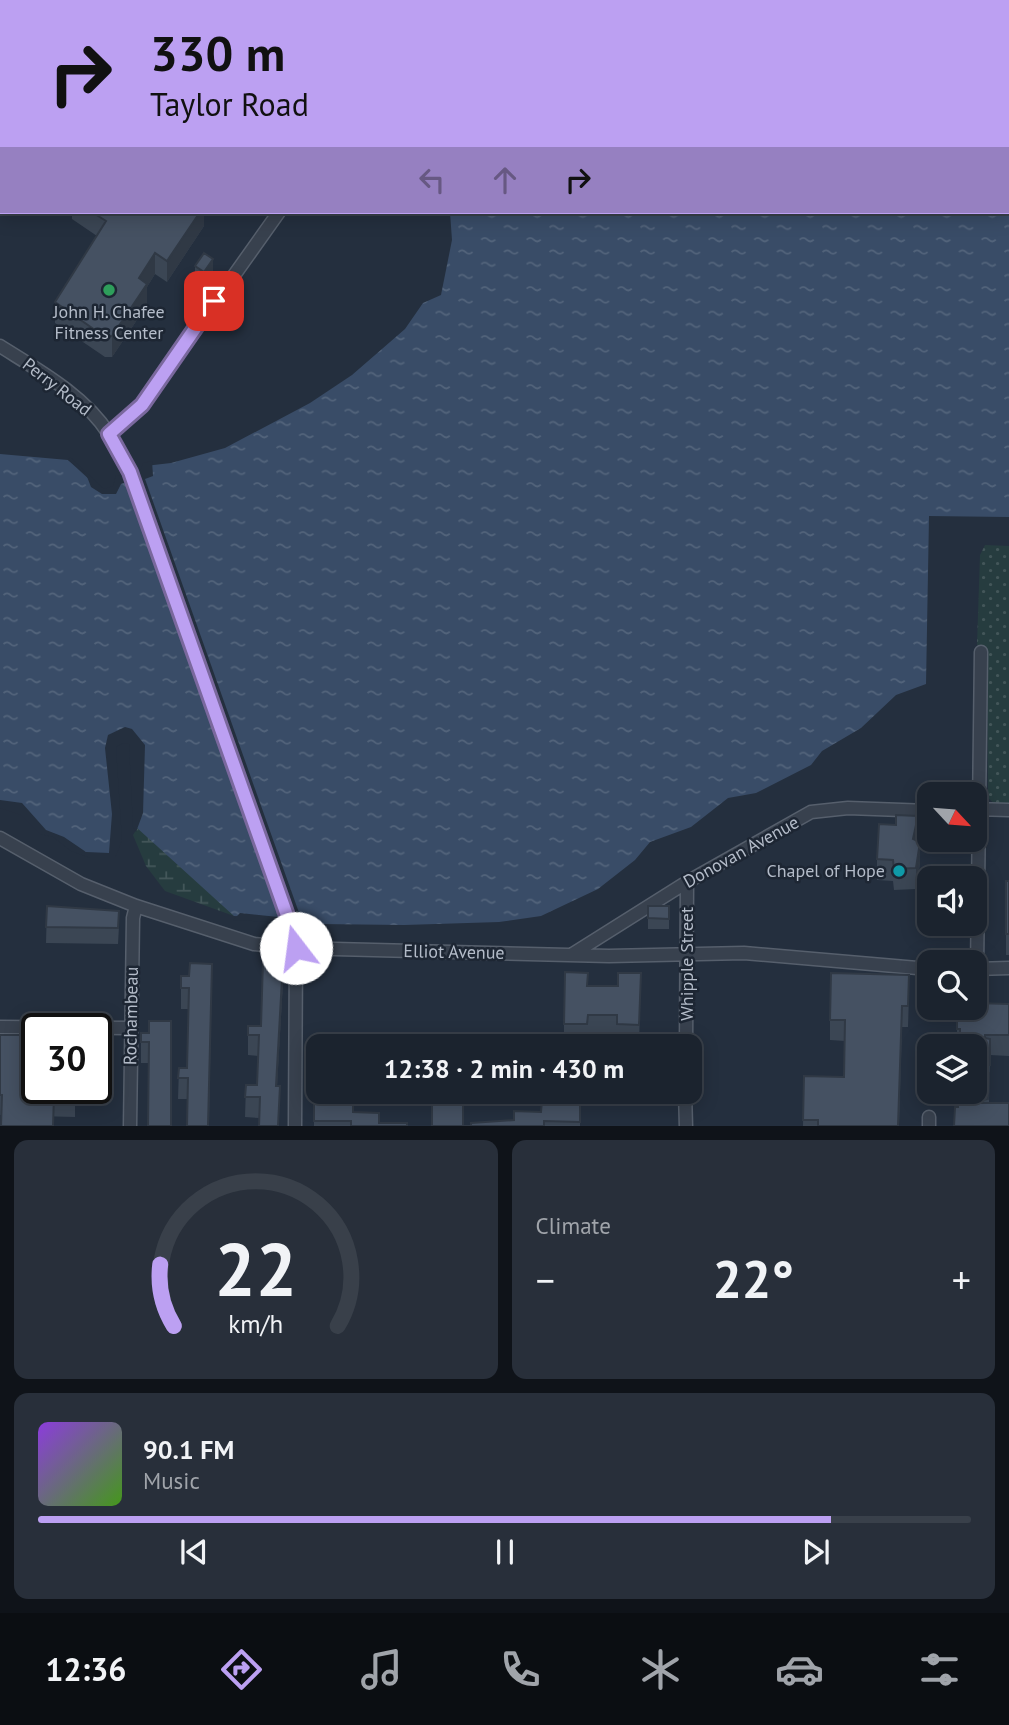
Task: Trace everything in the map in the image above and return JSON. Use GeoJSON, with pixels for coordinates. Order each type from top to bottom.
{"type":"FeatureCollection","features":[{"type":"Feature","properties":{"kind":"street"},"geometry":{"type":"LineString","coordinates":[[109,434],[142,405],[278,214]]}},
{"type":"Feature","properties":{"kind":"street","name":"Perry Road"},"geometry":{"type":"LineString","coordinates":[[0,346],[79,401],[109,434],[130,472],[290,924],[296,948],[295,1126]]}},
{"type":"Feature","properties":{"kind":"street"},"geometry":{"type":"LineString","coordinates":[[977,782],[981,652]]}},
{"type":"Feature","properties":{"kind":"street","name":"Donovan Avenue"},"geometry":{"type":"LineString","coordinates":[[571,955],[687,882],[811,812],[848,808],[917,811]]}},
{"type":"Feature","properties":{"kind":"street"},"geometry":{"type":"LineString","coordinates":[[987,809],[1009,810]]}},
{"type":"Feature","properties":{"kind":"street","name":"Elliot Avenue"},"geometry":{"type":"LineString","coordinates":[[0,838],[81,884],[136,906],[254,944],[296,948],[571,955],[744,953],[917,968]]}},
{"type":"Feature","properties":{"kind":"street"},"geometry":{"type":"LineString","coordinates":[[976,852],[976,950]]}},
{"type":"Feature","properties":{"kind":"street","name":"Whipple Street"},"geometry":{"type":"LineString","coordinates":[[686,1034],[687,882]]}},
{"type":"Feature","properties":{"kind":"street","name":"Rochambeau"},"geometry":{"type":"LineString","coordinates":[[130,1126],[131,1028],[127,1006],[127,977],[136,906]]}},
{"type":"Feature","properties":{"kind":"street"},"geometry":{"type":"LineString","coordinates":[[987,969],[1009,968]]}},
{"type":"Feature","properties":{"kind":"street"},"geometry":{"type":"LineString","coordinates":[[0,1027],[131,1028]]}},
{"type":"Feature","properties":{"kind":"street"},"geometry":{"type":"LineString","coordinates":[[685,1104],[686,1126]]}},
{"type":"Feature","properties":{"kind":"green space"},"geometry":{"type":"Polygon","coordinates":[[[985,545],[1009,546],[1009,804],[995,804],[988,798],[987,647],[977,645],[980,555],[985,545]]]}},
{"type":"Feature","properties":{"kind":"green space"},"geometry":{"type":"Polygon","coordinates":[[[140,824],[254,913],[234,916],[165,891],[146,866],[133,835],[140,824]]]}},
{"type":"Feature","properties":{"kind":"water"},"geometry":{"type":"Polygon","coordinates":[[[450,214],[1009,214],[1009,517],[929,516],[926,684],[896,695],[861,728],[822,751],[811,765],[756,793],[728,798],[691,827],[650,842],[635,860],[598,889],[541,916],[499,922],[319,924],[310,920],[234,916],[136,827],[134,752],[128,739],[115,742],[113,855],[84,855],[55,834],[43,831],[23,812],[0,805],[0,454],[68,460],[103,492],[110,492],[145,466],[171,463],[225,448],[310,403],[352,375],[405,329],[423,303],[441,295],[452,240],[450,214]]]}},
{"type":"Feature","properties":{"kind":"pier"},"geometry":{"type":"Polygon","coordinates":[[[70,457],[104,489],[113,486],[116,475],[122,476],[141,469],[143,463],[152,461],[153,476],[145,479],[303,924],[233,920],[240,913],[278,917],[278,910],[126,482],[121,484],[116,494],[102,494],[91,487],[86,474],[68,460],[70,457]]]}},
{"type":"Feature","properties":{"kind":"pier"},"geometry":{"type":"Polygon","coordinates":[[[125,727],[132,729],[145,745],[143,813],[136,832],[133,827],[129,744],[123,743],[116,747],[122,840],[115,858],[90,858],[71,851],[53,837],[40,834],[21,815],[0,808],[0,800],[22,803],[46,830],[64,837],[86,852],[109,853],[112,814],[105,748],[108,735],[125,727]]]}},
{"type":"Feature","properties":{"kind":"building","name":"John H. Chafee Fitness Center"},"geometry":{"type":"Polygon","coordinates":[[[95,214],[199,214],[167,261],[155,253],[139,278],[147,284],[112,336],[105,337],[55,302],[106,221],[95,214]]]}},
{"type":"Feature","properties":{"kind":"building"},"geometry":{"type":"Polygon","coordinates":[[[204,253],[213,259],[204,272],[195,266],[204,253]]]}},
{"type":"Feature","properties":{"kind":"building"},"geometry":{"type":"Polygon","coordinates":[[[896,815],[917,816],[913,839],[917,841],[918,852],[916,868],[894,869],[893,860],[877,859],[879,824],[896,825],[896,815]]]}},
{"type":"Feature","properties":{"kind":"building"},"geometry":{"type":"Polygon","coordinates":[[[1006,881],[1009,881],[1009,934],[1006,934],[1006,881]]]}},
{"type":"Feature","properties":{"kind":"building"},"geometry":{"type":"Polygon","coordinates":[[[47,906],[119,911],[118,928],[46,927],[47,906]]]}},
{"type":"Feature","properties":{"kind":"building"},"geometry":{"type":"Polygon","coordinates":[[[648,906],[669,906],[669,919],[648,918],[648,906]]]}},
{"type":"Feature","properties":{"kind":"building"},"geometry":{"type":"Polygon","coordinates":[[[270,951],[277,951],[276,961],[283,961],[276,1086],[280,1086],[278,1126],[259,1126],[260,1097],[245,1097],[246,1085],[257,1085],[259,1035],[248,1035],[248,1026],[261,1026],[263,960],[269,960],[270,951]]]}},
{"type":"Feature","properties":{"kind":"building"},"geometry":{"type":"Polygon","coordinates":[[[190,963],[212,964],[208,1126],[187,1126],[188,1078],[178,1078],[179,1068],[187,1068],[189,988],[181,988],[181,976],[189,976],[190,963]]]}},
{"type":"Feature","properties":{"kind":"building"},"geometry":{"type":"Polygon","coordinates":[[[565,972],[588,973],[587,986],[618,986],[618,973],[641,973],[639,1025],[617,1024],[617,1015],[588,1015],[587,1024],[564,1024],[565,972]]]}},
{"type":"Feature","properties":{"kind":"building"},"geometry":{"type":"Polygon","coordinates":[[[831,973],[909,975],[908,1006],[902,1006],[898,1126],[818,1126],[818,1120],[803,1120],[804,1076],[844,1077],[845,1020],[830,1020],[831,973]]]}},
{"type":"Feature","properties":{"kind":"building"},"geometry":{"type":"Polygon","coordinates":[[[987,1003],[1009,1004],[1009,1035],[960,1034],[960,1029],[957,1029],[957,1020],[987,1020],[987,1003]]]}},
{"type":"Feature","properties":{"kind":"building"},"geometry":{"type":"Polygon","coordinates":[[[149,1021],[171,1021],[171,1126],[148,1126],[149,1042],[141,1042],[141,1033],[149,1033],[149,1021]]]}},
{"type":"Feature","properties":{"kind":"building"},"geometry":{"type":"Polygon","coordinates":[[[0,1035],[21,1035],[21,1104],[54,1104],[53,1126],[1,1126],[0,1035]]]}},
{"type":"Feature","properties":{"kind":"building"},"geometry":{"type":"Polygon","coordinates":[[[987,1038],[990,1039],[990,1065],[987,1064],[987,1038]]]}},
{"type":"Feature","properties":{"kind":"building"},"geometry":{"type":"Polygon","coordinates":[[[987,1073],[989,1073],[988,1099],[987,1073]]]}},
{"type":"Feature","properties":{"kind":"building"},"geometry":{"type":"Polygon","coordinates":[[[1009,1103],[1009,1126],[954,1126],[955,1107],[958,1107],[958,1104],[1009,1103]]]}},
{"type":"Feature","properties":{"kind":"building"},"geometry":{"type":"Polygon","coordinates":[[[314,1104],[353,1104],[353,1112],[379,1113],[379,1123],[407,1123],[407,1126],[351,1126],[351,1121],[314,1121],[314,1104]]]}},
{"type":"Feature","properties":{"kind":"building"},"geometry":{"type":"Polygon","coordinates":[[[432,1104],[463,1104],[463,1126],[432,1126],[432,1104]]]}},
{"type":"Feature","properties":{"kind":"building"},"geometry":{"type":"Polygon","coordinates":[[[542,1104],[580,1104],[580,1122],[544,1121],[544,1126],[471,1126],[471,1123],[514,1120],[514,1111],[541,1112],[542,1104]]]}},
{"type":"Feature","properties":{"kind":"place","name":"John H. Chafee Fitness Center"},"geometry":{"type":"Point","coordinates":[109,290]}},
{"type":"Feature","properties":{"kind":"place","name":"Chapel of Hope"},"geometry":{"type":"Point","coordinates":[899,871]}},
{"type":"Feature","properties":{"kind":"route"},"geometry":{"type":"LineString","coordinates":[[214,301],[142,405],[109,434],[130,472],[290,924],[296,948]]}}]}
